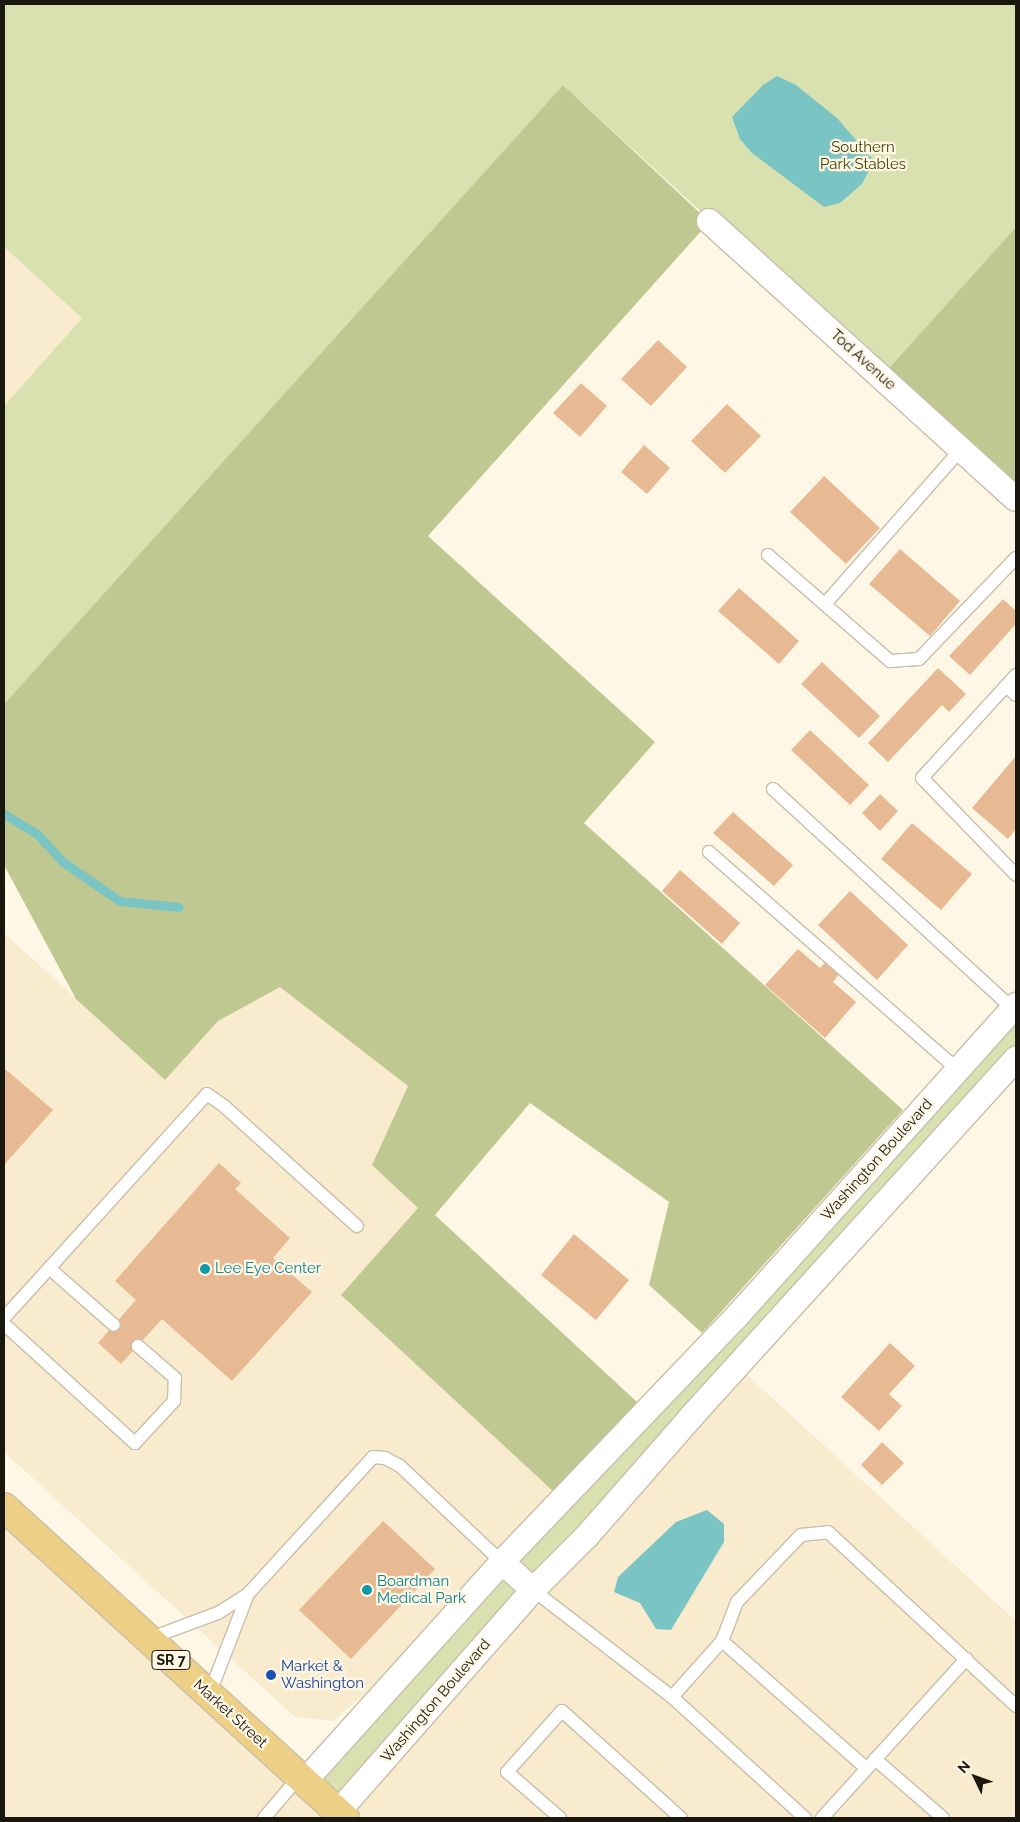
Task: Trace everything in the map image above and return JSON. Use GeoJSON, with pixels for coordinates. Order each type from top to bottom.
{"type":"FeatureCollection","features":[{"type":"Feature","properties":{"kind":"main road","name":"Market Street"},"geometry":{"type":"LineString","coordinates":[[4,1507],[342,1815]]}},
{"type":"Feature","properties":{"kind":"street","name":"Tod Avenue"},"geometry":{"type":"LineString","coordinates":[[710,222],[1016,500]]}},
{"type":"Feature","properties":{"kind":"street","name":"Washington Boulevard"},"geometry":{"type":"LineString","coordinates":[[302,1779],[502,1562],[738,1316],[1014,1007]]}},
{"type":"Feature","properties":{"kind":"street","name":"Washington Boulevard"},"geometry":{"type":"LineString","coordinates":[[342,1815],[533,1590],[588,1536],[690,1417],[1016,1058]]}},
{"type":"Feature","properties":{"kind":"street"},"geometry":{"type":"LineString","coordinates":[[738,1316],[763,1337]]}},
{"type":"Feature","properties":{"kind":"street"},"geometry":{"type":"LineString","coordinates":[[665,1394],[690,1417]]}},
{"type":"Feature","properties":{"kind":"street"},"geometry":{"type":"LineString","coordinates":[[502,1562],[533,1590]]}},
{"type":"Feature","properties":{"kind":"lane"},"geometry":{"type":"LineString","coordinates":[[825,604],[961,449]]}},
{"type":"Feature","properties":{"kind":"lane"},"geometry":{"type":"LineString","coordinates":[[768,555],[890,662],[919,659],[1016,558]]}},
{"type":"Feature","properties":{"kind":"lane"},"geometry":{"type":"LineString","coordinates":[[1016,675],[922,778],[1016,875]]}},
{"type":"Feature","properties":{"kind":"lane"},"geometry":{"type":"LineString","coordinates":[[1006,686],[1016,696]]}},
{"type":"Feature","properties":{"kind":"lane"},"geometry":{"type":"LineString","coordinates":[[772,789],[1014,1007]]}},
{"type":"Feature","properties":{"kind":"lane"},"geometry":{"type":"LineString","coordinates":[[709,852],[958,1070]]}},
{"type":"Feature","properties":{"kind":"lane"},"geometry":{"type":"LineString","coordinates":[[4,1318],[207,1094],[224,1106],[357,1226]]}},
{"type":"Feature","properties":{"kind":"lane"},"geometry":{"type":"LineString","coordinates":[[49,1268],[114,1325]]}},
{"type":"Feature","properties":{"kind":"lane"},"geometry":{"type":"LineString","coordinates":[[4,1324],[135,1443],[174,1401],[175,1378],[138,1346]]}},
{"type":"Feature","properties":{"kind":"lane"},"geometry":{"type":"LineString","coordinates":[[148,1639],[218,1613],[248,1594],[373,1458],[385,1458],[400,1466],[502,1562]]}},
{"type":"Feature","properties":{"kind":"lane"},"geometry":{"type":"LineString","coordinates":[[672,1697],[722,1641],[737,1602],[801,1535],[828,1532],[1016,1706]]}},
{"type":"Feature","properties":{"kind":"lane"},"geometry":{"type":"LineString","coordinates":[[533,1590],[672,1697],[805,1818]]}},
{"type":"Feature","properties":{"kind":"lane"},"geometry":{"type":"LineString","coordinates":[[210,1695],[248,1594]]}},
{"type":"Feature","properties":{"kind":"lane"},"geometry":{"type":"LineString","coordinates":[[722,1641],[871,1764],[943,1818]]}},
{"type":"Feature","properties":{"kind":"lane"},"geometry":{"type":"LineString","coordinates":[[822,1818],[966,1659]]}},
{"type":"Feature","properties":{"kind":"lane"},"geometry":{"type":"LineString","coordinates":[[560,1818],[507,1772],[562,1711],[681,1818]]}},
{"type":"Feature","properties":{"kind":"lane"},"geometry":{"type":"LineString","coordinates":[[264,1818],[302,1779]]}},
{"type":"Feature","properties":{"kind":"shaded area"},"geometry":{"type":"Polygon","coordinates":[[[4,247],[83,317],[4,406],[4,247]]]}},
{"type":"Feature","properties":{"kind":"shaded area"},"geometry":{"type":"Polygon","coordinates":[[[4,933],[165,1079],[218,1021],[280,986],[408,1086],[372,1165],[419,1208],[341,1295],[554,1492],[379,1682],[333,1721],[295,1717],[4,1452],[4,933]]]}},
{"type":"Feature","properties":{"kind":"shaded area"},"geometry":{"type":"Polygon","coordinates":[[[737,1366],[1016,1621],[1016,1818],[4,1818],[4,1507],[299,1777],[737,1366]]]}},
{"type":"Feature","properties":{"kind":"green space","name":"Southern Park Stables"},"geometry":{"type":"Polygon","coordinates":[[[4,4],[1016,4],[1016,227],[881,377],[563,85],[4,704],[4,406],[82,318],[4,247],[4,4]]]}},
{"type":"Feature","properties":{"kind":"green space"},"geometry":{"type":"Polygon","coordinates":[[[563,85],[701,214],[703,229],[428,536],[655,742],[584,823],[903,1110],[702,1333],[649,1285],[669,1202],[530,1103],[435,1215],[637,1402],[554,1492],[341,1295],[418,1208],[372,1165],[408,1086],[280,987],[218,1021],[165,1080],[76,999],[4,865],[4,704],[563,85]]]}},
{"type":"Feature","properties":{"kind":"green space"},"geometry":{"type":"Polygon","coordinates":[[[1016,227],[1016,499],[881,377],[1016,227]]]}},
{"type":"Feature","properties":{"kind":"green space"},"geometry":{"type":"Polygon","coordinates":[[[1016,1005],[1016,1058],[338,1812],[304,1782],[1016,1005]]]}},
{"type":"Feature","properties":{"kind":"water"},"geometry":{"type":"Polygon","coordinates":[[[777,76],[796,85],[837,118],[874,161],[862,184],[840,203],[824,207],[752,153],[740,139],[732,117],[763,85],[777,76]]]}},
{"type":"Feature","properties":{"kind":"water"},"geometry":{"type":"Polygon","coordinates":[[[707,1510],[724,1524],[724,1542],[671,1630],[656,1629],[640,1603],[614,1592],[618,1577],[676,1522],[707,1510]]]}},
{"type":"Feature","properties":{"kind":"building"},"geometry":{"type":"Polygon","coordinates":[[[658,340],[687,367],[651,406],[621,379],[658,340]]]}},
{"type":"Feature","properties":{"kind":"building"},"geometry":{"type":"Polygon","coordinates":[[[581,383],[607,406],[580,437],[553,413],[581,383]]]}},
{"type":"Feature","properties":{"kind":"building"},"geometry":{"type":"Polygon","coordinates":[[[727,404],[761,436],[725,473],[691,441],[727,404]]]}},
{"type":"Feature","properties":{"kind":"building"},"geometry":{"type":"Polygon","coordinates":[[[644,445],[670,468],[647,494],[621,472],[644,445]]]}},
{"type":"Feature","properties":{"kind":"building"},"geometry":{"type":"Polygon","coordinates":[[[824,476],[880,528],[846,564],[790,512],[824,476]]]}},
{"type":"Feature","properties":{"kind":"building"},"geometry":{"type":"Polygon","coordinates":[[[900,549],[960,601],[930,636],[869,584],[900,549]]]}},
{"type":"Feature","properties":{"kind":"building"},"geometry":{"type":"Polygon","coordinates":[[[739,588],[799,641],[779,664],[718,611],[739,588]]]}},
{"type":"Feature","properties":{"kind":"building"},"geometry":{"type":"Polygon","coordinates":[[[1003,599],[1016,611],[1016,624],[970,675],[949,656],[1003,599]]]}},
{"type":"Feature","properties":{"kind":"building"},"geometry":{"type":"Polygon","coordinates":[[[822,662],[880,716],[859,738],[801,684],[822,662]]]}},
{"type":"Feature","properties":{"kind":"building"},"geometry":{"type":"Polygon","coordinates":[[[938,668],[966,694],[949,712],[942,705],[888,762],[868,743],[938,668]]]}},
{"type":"Feature","properties":{"kind":"building"},"geometry":{"type":"Polygon","coordinates":[[[810,730],[869,785],[850,805],[791,750],[810,730]]]}},
{"type":"Feature","properties":{"kind":"building"},"geometry":{"type":"Polygon","coordinates":[[[1016,756],[1016,829],[1008,839],[972,808],[1016,756]]]}},
{"type":"Feature","properties":{"kind":"building"},"geometry":{"type":"Polygon","coordinates":[[[880,794],[898,811],[880,831],[862,813],[880,794]]]}},
{"type":"Feature","properties":{"kind":"building"},"geometry":{"type":"Polygon","coordinates":[[[733,812],[793,865],[774,886],[713,833],[733,812]]]}},
{"type":"Feature","properties":{"kind":"building"},"geometry":{"type":"Polygon","coordinates":[[[912,823],[972,874],[941,910],[881,859],[912,823]]]}},
{"type":"Feature","properties":{"kind":"building"},"geometry":{"type":"Polygon","coordinates":[[[680,870],[740,923],[722,944],[662,891],[680,870]]]}},
{"type":"Feature","properties":{"kind":"building"},"geometry":{"type":"Polygon","coordinates":[[[850,891],[908,945],[877,980],[818,925],[850,891]]]}},
{"type":"Feature","properties":{"kind":"building"},"geometry":{"type":"Polygon","coordinates":[[[798,949],[820,968],[826,962],[839,974],[833,982],[856,1002],[825,1038],[765,985],[798,949]]]}},
{"type":"Feature","properties":{"kind":"building"},"geometry":{"type":"Polygon","coordinates":[[[4,1068],[53,1110],[4,1165],[4,1068]]]}},
{"type":"Feature","properties":{"kind":"building","name":"Lee Eye Center"},"geometry":{"type":"Polygon","coordinates":[[[219,1163],[241,1183],[235,1189],[290,1238],[273,1258],[312,1292],[232,1381],[162,1319],[121,1364],[98,1343],[136,1300],[115,1281],[219,1163]]]}},
{"type":"Feature","properties":{"kind":"building"},"geometry":{"type":"Polygon","coordinates":[[[574,1234],[629,1280],[596,1320],[541,1275],[574,1234]]]}},
{"type":"Feature","properties":{"kind":"building"},"geometry":{"type":"Polygon","coordinates":[[[890,1343],[915,1366],[889,1394],[902,1406],[879,1431],[841,1397],[890,1343]]]}},
{"type":"Feature","properties":{"kind":"building"},"geometry":{"type":"Polygon","coordinates":[[[882,1442],[904,1463],[882,1485],[861,1465],[882,1442]]]}},
{"type":"Feature","properties":{"kind":"building","name":"Boardman Medical Park"},"geometry":{"type":"Polygon","coordinates":[[[383,1521],[435,1569],[351,1659],[299,1610],[383,1521]]]}},
{"type":"Feature","properties":{"kind":"waterway"},"geometry":{"type":"LineString","coordinates":[[4,814],[37,834],[63,862],[120,901],[179,907]]}},
{"type":"Feature","properties":{"kind":"place","name":"Lee Eye Center"},"geometry":{"type":"Point","coordinates":[205,1269]}},
{"type":"Feature","properties":{"kind":"place","name":"Boardman Medical Park"},"geometry":{"type":"Point","coordinates":[367,1590]}},
{"type":"Feature","properties":{"kind":"place","name":"Market & Washington"},"geometry":{"type":"Point","coordinates":[271,1675]}}]}
